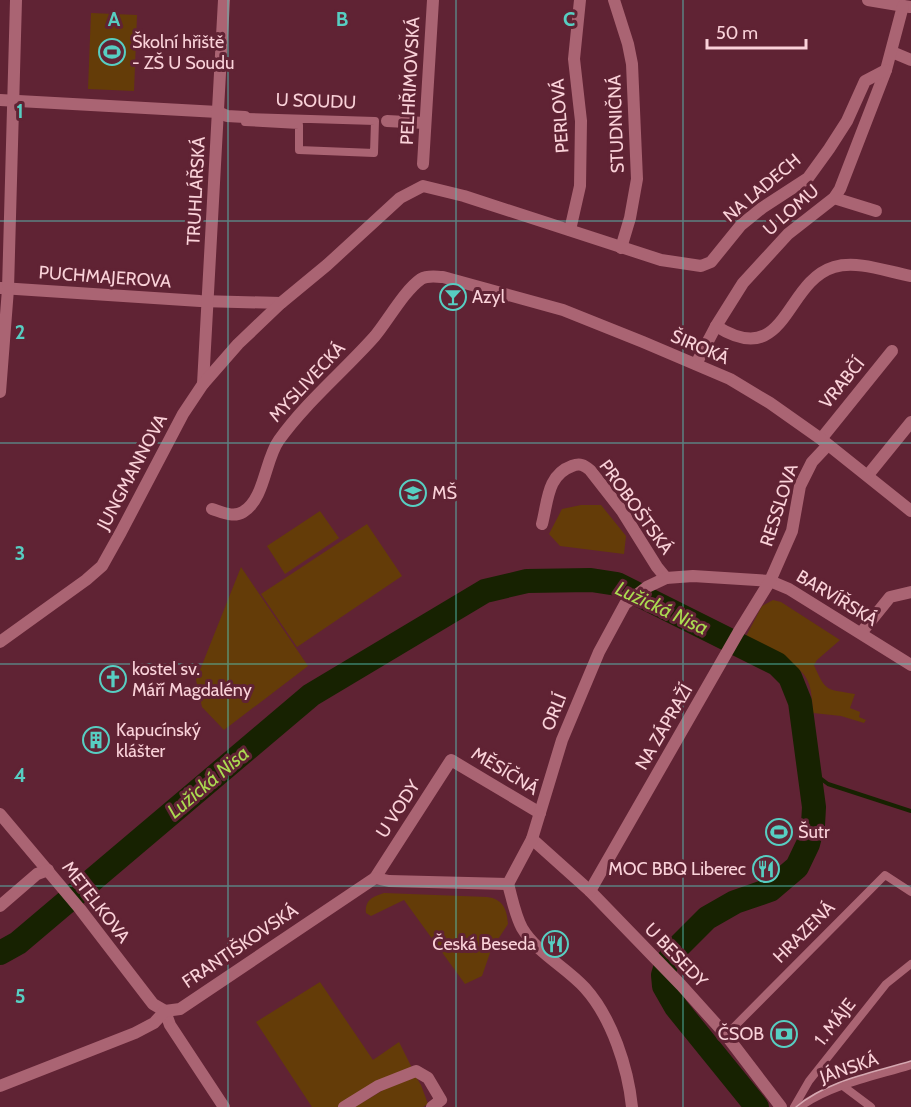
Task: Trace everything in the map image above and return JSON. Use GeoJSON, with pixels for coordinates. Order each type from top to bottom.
{"type":"FeatureCollection","features":[{"type":"Feature","properties":{"kind":"street"},"geometry":{"type":"LineString","coordinates":[[0,392],[14,101],[16,0]]}},
{"type":"Feature","properties":{"kind":"street","name":"TRUHLÁŘSKÁ"},"geometry":{"type":"LineString","coordinates":[[203,384],[224,0]]}},
{"type":"Feature","properties":{"kind":"street","name":"PELHŘIMOVSKÁ"},"geometry":{"type":"LineString","coordinates":[[423,164],[433,0]]}},
{"type":"Feature","properties":{"kind":"street","name":"PERLOVÁ"},"geometry":{"type":"LineString","coordinates":[[570,230],[580,186],[581,121],[574,59],[580,0]]}},
{"type":"Feature","properties":{"kind":"street","name":"STUDNIČNÁ"},"geometry":{"type":"LineString","coordinates":[[614,0],[632,64],[637,178],[630,218],[621,248]]}},
{"type":"Feature","properties":{"kind":"street"},"geometry":{"type":"LineString","coordinates":[[868,0],[907,6],[886,70]]}},
{"type":"Feature","properties":{"kind":"street"},"geometry":{"type":"LineString","coordinates":[[891,52],[911,60]]}},
{"type":"Feature","properties":{"kind":"street","name":"NA LADECH"},"geometry":{"type":"LineString","coordinates":[[423,186],[464,196],[661,260],[701,266],[711,262],[741,225],[762,208],[808,178],[830,149],[847,120],[865,81],[886,70]]}},
{"type":"Feature","properties":{"kind":"street","name":"U LOMU"},"geometry":{"type":"LineString","coordinates":[[696,364],[716,326],[743,283],[760,262],[788,234],[834,198],[840,189],[886,70]]}},
{"type":"Feature","properties":{"kind":"street","name":"U SOUDU"},"geometry":{"type":"LineString","coordinates":[[0,100],[218,112],[226,116],[375,121],[374,153],[299,150],[298,125],[245,122],[245,117]]}},
{"type":"Feature","properties":{"kind":"street"},"geometry":{"type":"LineString","coordinates":[[387,121],[425,123]]}},
{"type":"Feature","properties":{"kind":"street","name":"JUNGMANNOVA"},"geometry":{"type":"LineString","coordinates":[[0,642],[102,566],[183,414],[203,384],[238,344],[400,198],[423,186]]}},
{"type":"Feature","properties":{"kind":"street"},"geometry":{"type":"LineString","coordinates":[[834,198],[876,211]]}},
{"type":"Feature","properties":{"kind":"street"},"geometry":{"type":"LineString","coordinates":[[716,326],[733,337],[750,339],[765,336],[793,306],[812,279],[832,267],[844,264],[911,276]]}},
{"type":"Feature","properties":{"kind":"street","name":"MYSLIVECKÁ"},"geometry":{"type":"LineString","coordinates":[[212,508],[229,515],[241,514],[248,508],[256,498],[277,442],[292,423],[375,335],[422,279],[429,276],[443,277]]}},
{"type":"Feature","properties":{"kind":"street","name":"ŠIROKÁ"},"geometry":{"type":"LineString","coordinates":[[443,277],[508,293],[563,310],[696,364],[748,389],[824,442],[911,511]]}},
{"type":"Feature","properties":{"kind":"street","name":"PUCHMAJEROVA"},"geometry":{"type":"LineString","coordinates":[[4,289],[208,301]]}},
{"type":"Feature","properties":{"kind":"street"},"geometry":{"type":"LineString","coordinates":[[208,301],[281,303]]}},
{"type":"Feature","properties":{"kind":"street","name":"VRABČÍ"},"geometry":{"type":"LineString","coordinates":[[824,442],[892,351]]}},
{"type":"Feature","properties":{"kind":"street"},"geometry":{"type":"LineString","coordinates":[[868,475],[911,422]]}},
{"type":"Feature","properties":{"kind":"street","name":"RESSLOVA"},"geometry":{"type":"LineString","coordinates":[[770,581],[792,531],[800,486],[824,442]]}},
{"type":"Feature","properties":{"kind":"street","name":"PROBOŠTSKÁ"},"geometry":{"type":"LineString","coordinates":[[542,524],[550,484],[557,474],[577,464],[583,465],[590,470],[622,511],[666,578]]}},
{"type":"Feature","properties":{"kind":"street","name":"BARVÍŘSKÁ"},"geometry":{"type":"LineString","coordinates":[[666,578],[693,576],[770,581],[789,589],[911,665]]}},
{"type":"Feature","properties":{"kind":"street","name":"ORLÍ"},"geometry":{"type":"LineString","coordinates":[[508,884],[532,839],[562,740],[599,652],[625,604],[647,587],[666,578]]}},
{"type":"Feature","properties":{"kind":"street","name":"NA ZÁPRAŽÍ"},"geometry":{"type":"LineString","coordinates":[[590,891],[770,581]]}},
{"type":"Feature","properties":{"kind":"street"},"geometry":{"type":"LineString","coordinates":[[861,633],[890,597],[911,592]]}},
{"type":"Feature","properties":{"kind":"street","name":"MĚSÍČNÁ"},"geometry":{"type":"LineString","coordinates":[[451,760],[540,813]]}},
{"type":"Feature","properties":{"kind":"street","name":"U VODY"},"geometry":{"type":"LineString","coordinates":[[375,878],[451,760]]}},
{"type":"Feature","properties":{"kind":"street","name":"METELKOVA"},"geometry":{"type":"LineString","coordinates":[[0,814],[80,909],[153,1004],[165,1011],[224,1107]]}},
{"type":"Feature","properties":{"kind":"street","name":"U BESEDY"},"geometry":{"type":"LineString","coordinates":[[532,839],[590,891],[681,985],[726,1035],[782,1107]]}},
{"type":"Feature","properties":{"kind":"street"},"geometry":{"type":"LineString","coordinates":[[0,906],[37,874],[48,870]]}},
{"type":"Feature","properties":{"kind":"street","name":"HRAZENÁ"},"geometry":{"type":"LineString","coordinates":[[726,1035],[885,875],[911,892]]}},
{"type":"Feature","properties":{"kind":"street"},"geometry":{"type":"LineString","coordinates":[[375,878],[389,881],[508,884],[522,927],[548,956],[585,988],[607,1024],[626,1071],[632,1107]]}},
{"type":"Feature","properties":{"kind":"street","name":"FRANTIŠKOVSKÁ"},"geometry":{"type":"LineString","coordinates":[[0,1086],[135,1033],[154,1023],[165,1011],[180,1009],[375,878]]}},
{"type":"Feature","properties":{"kind":"street","name":"1. MÁJE"},"geometry":{"type":"LineString","coordinates":[[794,1107],[809,1081],[886,984],[911,964]]}},
{"type":"Feature","properties":{"kind":"street","name":"JÁNSKÁ"},"geometry":{"type":"LineString","coordinates":[[800,1107],[810,1099],[843,1086],[911,1065]]}},
{"type":"Feature","properties":{"kind":"street"},"geometry":{"type":"LineString","coordinates":[[344,1107],[378,1086],[416,1071],[428,1078],[437,1104]]}},
{"type":"Feature","properties":{"kind":"street"},"geometry":{"type":"LineString","coordinates":[[843,1086],[871,1107]]}},
{"type":"Feature","properties":{"kind":"shaded area","name":"Školní hřiště - ZŠ U Soudu"},"geometry":{"type":"Polygon","coordinates":[[[91,13],[137,15],[134,91],[88,89],[91,13]]]}},
{"type":"Feature","properties":{"kind":"shaded area"},"geometry":{"type":"Polygon","coordinates":[[[581,505],[601,505],[626,536],[624,554],[560,546],[549,534],[562,509],[581,505]]]}},
{"type":"Feature","properties":{"kind":"shaded area"},"geometry":{"type":"Polygon","coordinates":[[[320,511],[339,538],[285,574],[267,546],[320,511]]]}},
{"type":"Feature","properties":{"kind":"shaded area"},"geometry":{"type":"Polygon","coordinates":[[[367,524],[402,576],[297,647],[261,594],[367,524]]]}},
{"type":"Feature","properties":{"kind":"shaded area"},"geometry":{"type":"Polygon","coordinates":[[[241,567],[308,666],[224,730],[202,707],[196,680],[241,567]]]}},
{"type":"Feature","properties":{"kind":"shaded area"},"geometry":{"type":"Polygon","coordinates":[[[773,600],[781,602],[840,640],[814,665],[828,688],[855,694],[850,708],[860,712],[859,717],[866,720],[864,723],[841,716],[813,713],[809,684],[801,671],[744,640],[762,606],[773,600]]]}},
{"type":"Feature","properties":{"kind":"shaded area"},"geometry":{"type":"Polygon","coordinates":[[[384,893],[487,897],[500,902],[507,914],[508,924],[491,950],[482,976],[465,984],[404,900],[371,916],[366,913],[370,900],[384,893]]]}},
{"type":"Feature","properties":{"kind":"shaded area"},"geometry":{"type":"Polygon","coordinates":[[[320,982],[373,1060],[399,1042],[413,1070],[340,1107],[312,1107],[256,1022],[320,982]]]}},
{"type":"Feature","properties":{"kind":"shaded area"},"geometry":{"type":"Polygon","coordinates":[[[416,1077],[428,1104],[423,1107],[355,1107],[385,1089],[416,1077]]]}},
{"type":"Feature","properties":{"kind":"waterway","name":"Lužická Nisa"},"geometry":{"type":"LineString","coordinates":[[0,953],[18,943],[311,695],[485,591],[527,581],[591,580],[617,584],[777,664],[790,677],[800,702],[814,807],[813,825],[808,844],[797,867],[770,890],[735,902],[707,918],[678,947],[667,962],[663,975],[664,986],[676,1007],[757,1107]]}},
{"type":"Feature","properties":{"kind":"waterway"},"geometry":{"type":"LineString","coordinates":[[808,769],[828,784],[911,811]]}},
{"type":"Feature","properties":{"kind":"tram line"},"geometry":{"type":"LineString","coordinates":[[796,1107],[836,1084],[911,1061]]}},
{"type":"Feature","properties":{"kind":"place","name":"Školní hřiště - ZŠ U Soudu"},"geometry":{"type":"Point","coordinates":[112,52]}},
{"type":"Feature","properties":{"kind":"place","name":"Azyl"},"geometry":{"type":"Point","coordinates":[453,297]}},
{"type":"Feature","properties":{"kind":"place","name":"MŠ"},"geometry":{"type":"Point","coordinates":[413,493]}},
{"type":"Feature","properties":{"kind":"place","name":"kostel sv. Máří Magdalény"},"geometry":{"type":"Point","coordinates":[113,679]}},
{"type":"Feature","properties":{"kind":"place","name":"Kapucínský klášter"},"geometry":{"type":"Point","coordinates":[96,740]}},
{"type":"Feature","properties":{"kind":"place","name":"Šutr"},"geometry":{"type":"Point","coordinates":[779,832]}},
{"type":"Feature","properties":{"kind":"place","name":"MOC BBQ Liberec"},"geometry":{"type":"Point","coordinates":[766,869]}},
{"type":"Feature","properties":{"kind":"place","name":"Česká Beseda"},"geometry":{"type":"Point","coordinates":[555,944]}},
{"type":"Feature","properties":{"kind":"place","name":"ČSOB"},"geometry":{"type":"Point","coordinates":[784,1034]}}]}
